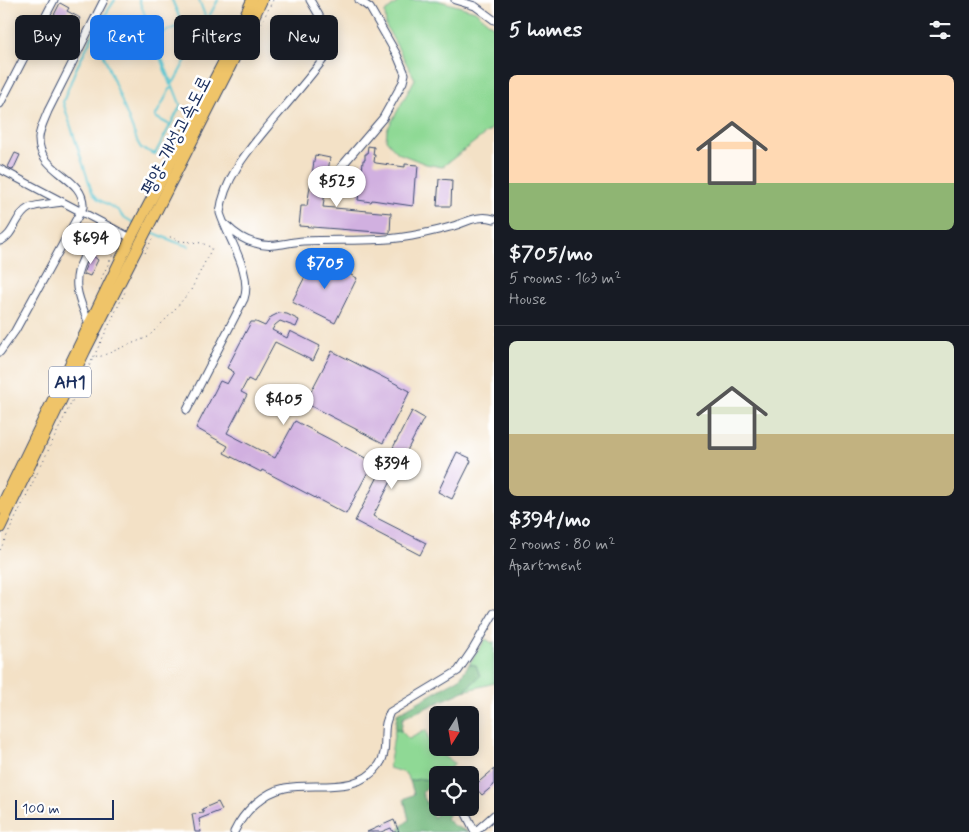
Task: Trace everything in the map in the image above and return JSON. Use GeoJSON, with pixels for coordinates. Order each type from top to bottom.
{"type":"FeatureCollection","features":[{"type":"Feature","properties":{"kind":"highway","name":"평양-개성고속도로"},"geometry":{"type":"LineString","coordinates":[[143,225],[252,0]]}},
{"type":"Feature","properties":{"kind":"highway","name":"평양-개성고속도로"},"geometry":{"type":"LineString","coordinates":[[0,509],[89,324],[231,65],[262,0]]}},
{"type":"Feature","properties":{"kind":"highway","name":"평양-개성고속도로"},"geometry":{"type":"LineString","coordinates":[[0,528],[85,351],[136,237]]}},
{"type":"Feature","properties":{"kind":"street"},"geometry":{"type":"LineString","coordinates":[[0,104],[3,92],[54,0]]}},
{"type":"Feature","properties":{"kind":"street"},"geometry":{"type":"LineString","coordinates":[[0,352],[15,331],[81,212],[83,202],[81,193],[74,184],[47,162],[39,138],[48,111],[104,0]]}},
{"type":"Feature","properties":{"kind":"street"},"geometry":{"type":"LineString","coordinates":[[187,410],[244,299],[246,291],[246,276],[220,213],[221,202],[230,179],[249,150],[326,56],[329,39],[310,0]]}},
{"type":"Feature","properties":{"kind":"street"},"geometry":{"type":"LineString","coordinates":[[335,184],[341,167],[383,118],[403,82],[405,74],[398,55],[370,8],[359,0]]}},
{"type":"Feature","properties":{"kind":"street"},"geometry":{"type":"LineString","coordinates":[[455,0],[475,6],[494,20]]}},
{"type":"Feature","properties":{"kind":"street"},"geometry":{"type":"LineString","coordinates":[[0,170],[81,212],[136,237]]}},
{"type":"Feature","properties":{"kind":"street"},"geometry":{"type":"LineString","coordinates":[[0,242],[14,229],[21,215],[30,208],[61,202]]}},
{"type":"Feature","properties":{"kind":"street"},"geometry":{"type":"LineString","coordinates":[[223,224],[238,235],[256,244],[276,246],[300,241],[377,241],[406,237],[452,226],[471,219],[494,218]]}},
{"type":"Feature","properties":{"kind":"street"},"geometry":{"type":"LineString","coordinates":[[89,324],[75,282],[77,271],[88,249],[95,244],[136,237]]}},
{"type":"Feature","properties":{"kind":"street"},"geometry":{"type":"LineString","coordinates":[[234,832],[251,807],[271,793],[283,788],[337,786],[356,782],[378,767],[384,748],[386,724],[390,712],[458,672],[494,613]]}},
{"type":"Feature","properties":{"kind":"street"},"geometry":{"type":"LineString","coordinates":[[467,816],[475,832],[494,816]]}},
{"type":"Feature","properties":{"kind":"path"},"geometry":{"type":"LineString","coordinates":[[95,356],[99,357],[148,337],[191,290],[212,248],[202,243],[180,241],[168,236]]}},
{"type":"Feature","properties":{"kind":"path"},"geometry":{"type":"LineString","coordinates":[[136,237],[144,255]]}},
{"type":"Feature","properties":{"kind":"path"},"geometry":{"type":"LineString","coordinates":[[0,550],[128,287]]}},
{"type":"Feature","properties":{"kind":"green space"},"geometry":{"type":"Polygon","coordinates":[[[401,0],[437,0],[475,11],[494,27],[494,127],[442,167],[426,164],[398,153],[386,140],[387,130],[415,79],[386,26],[385,12],[401,0]]]}},
{"type":"Feature","properties":{"kind":"green space"},"geometry":{"type":"Polygon","coordinates":[[[486,639],[492,643],[494,641],[494,683],[464,691],[480,676],[476,665],[469,664],[486,639]]]}},
{"type":"Feature","properties":{"kind":"green space"},"geometry":{"type":"Polygon","coordinates":[[[469,664],[476,665],[480,676],[464,691],[403,718],[401,731],[395,729],[397,714],[460,678],[469,664]]]}},
{"type":"Feature","properties":{"kind":"green space"},"geometry":{"type":"Polygon","coordinates":[[[395,729],[401,731],[409,739],[426,730],[429,741],[429,756],[443,756],[455,764],[453,766],[429,766],[429,780],[410,781],[405,773],[389,768],[395,729]]]}},
{"type":"Feature","properties":{"kind":"green space"},"geometry":{"type":"Polygon","coordinates":[[[429,780],[429,786],[422,793],[429,808],[429,816],[433,816],[434,818],[435,816],[447,816],[446,818],[454,826],[469,832],[401,832],[399,828],[409,820],[404,799],[414,794],[410,781],[429,780]]]}},
{"type":"Feature","properties":{"kind":"building"},"geometry":{"type":"Polygon","coordinates":[[[60,3],[69,8],[67,11],[74,15],[54,15],[60,3]]]}},
{"type":"Feature","properties":{"kind":"building"},"geometry":{"type":"Polygon","coordinates":[[[368,146],[374,147],[373,155],[375,155],[374,162],[376,163],[405,167],[405,164],[418,165],[413,206],[372,200],[371,202],[358,200],[363,160],[365,160],[368,146]]]}},
{"type":"Feature","properties":{"kind":"building"},"geometry":{"type":"Polygon","coordinates":[[[15,153],[20,155],[13,170],[8,167],[15,153]]]}},
{"type":"Feature","properties":{"kind":"building"},"geometry":{"type":"Polygon","coordinates":[[[315,155],[330,158],[327,179],[331,180],[330,185],[326,184],[323,207],[391,213],[390,233],[299,226],[301,206],[307,206],[315,155]]]}},
{"type":"Feature","properties":{"kind":"building"},"geometry":{"type":"Polygon","coordinates":[[[439,179],[452,180],[451,206],[437,206],[439,179]]]}},
{"type":"Feature","properties":{"kind":"building"},"geometry":{"type":"Polygon","coordinates":[[[91,254],[98,260],[90,276],[84,275],[84,271],[91,254]]]}},
{"type":"Feature","properties":{"kind":"building"},"geometry":{"type":"Polygon","coordinates":[[[315,257],[357,278],[335,323],[292,302],[315,257]]]}},
{"type":"Feature","properties":{"kind":"building"},"geometry":{"type":"Polygon","coordinates":[[[279,313],[287,314],[299,320],[296,327],[280,321],[272,330],[287,338],[290,331],[320,346],[313,361],[275,342],[254,382],[248,379],[241,392],[247,395],[227,433],[275,458],[295,421],[373,462],[346,514],[262,470],[261,472],[224,453],[228,446],[196,428],[220,381],[227,384],[234,372],[227,368],[251,322],[265,326],[271,317],[279,313]]]}},
{"type":"Feature","properties":{"kind":"building"},"geometry":{"type":"Polygon","coordinates":[[[332,351],[410,391],[383,443],[305,403],[332,351]]]}},
{"type":"Feature","properties":{"kind":"building"},"geometry":{"type":"Polygon","coordinates":[[[412,411],[424,418],[373,516],[426,543],[420,555],[355,521],[412,411]]]}},
{"type":"Feature","properties":{"kind":"building"},"geometry":{"type":"Polygon","coordinates":[[[457,452],[470,458],[469,460],[471,461],[452,499],[438,492],[457,452]]]}},
{"type":"Feature","properties":{"kind":"building"},"geometry":{"type":"Polygon","coordinates":[[[494,769],[494,785],[482,795],[479,792],[479,782],[494,769]]]}},
{"type":"Feature","properties":{"kind":"building"},"geometry":{"type":"Polygon","coordinates":[[[218,802],[222,810],[199,819],[201,832],[195,832],[192,814],[204,813],[202,809],[218,802]]]}},
{"type":"Feature","properties":{"kind":"building"},"geometry":{"type":"Polygon","coordinates":[[[394,820],[399,832],[393,832],[391,828],[381,832],[367,832],[394,820]]]}},
{"type":"Feature","properties":{"kind":"waterway"},"geometry":{"type":"LineString","coordinates":[[115,0],[96,29],[75,71],[63,102],[92,192],[98,199],[119,211],[122,216],[134,223]]}},
{"type":"Feature","properties":{"kind":"waterway"},"geometry":{"type":"LineString","coordinates":[[139,0],[145,15]]}},
{"type":"Feature","properties":{"kind":"waterway"},"geometry":{"type":"LineString","coordinates":[[172,0],[178,15]]}},
{"type":"Feature","properties":{"kind":"waterway"},"geometry":{"type":"LineString","coordinates":[[199,0],[205,15]]}},
{"type":"Feature","properties":{"kind":"waterway"},"geometry":{"type":"LineString","coordinates":[[161,60],[170,85],[174,82],[218,0]]}},
{"type":"Feature","properties":{"kind":"waterway"},"geometry":{"type":"LineString","coordinates":[[164,32],[174,28]]}},
{"type":"Feature","properties":{"kind":"waterway"},"geometry":{"type":"LineString","coordinates":[[106,60],[138,143],[141,148],[155,154],[180,107],[163,60]]}},
{"type":"Feature","properties":{"kind":"waterway"},"geometry":{"type":"LineString","coordinates":[[170,125],[155,117],[170,89],[173,88]]}},
{"type":"Feature","properties":{"kind":"waterway"},"geometry":{"type":"LineString","coordinates":[[149,231],[189,246]]}}]}
